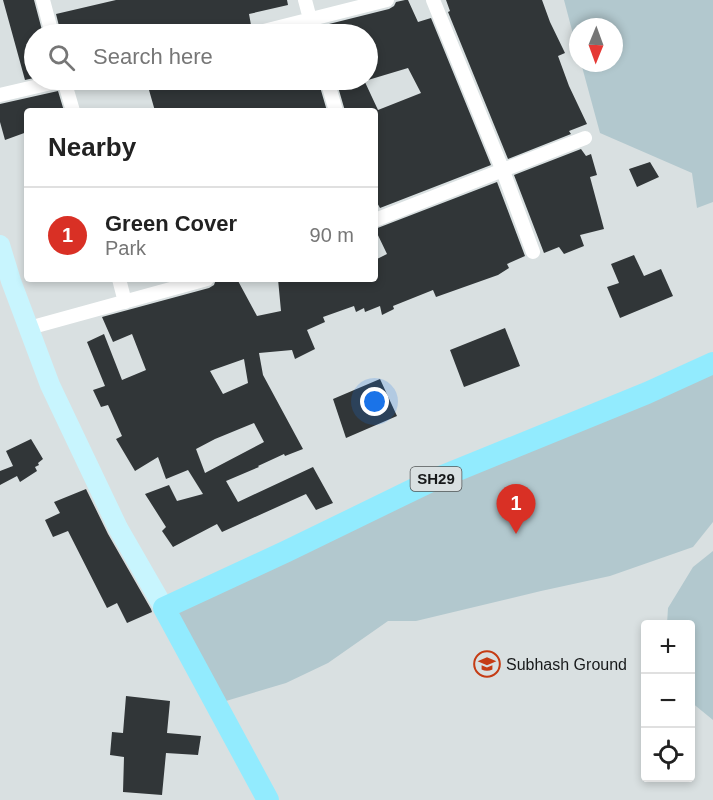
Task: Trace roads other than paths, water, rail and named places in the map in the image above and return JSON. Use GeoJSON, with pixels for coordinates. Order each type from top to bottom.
{"type":"FeatureCollection","features":[{"type":"Feature","properties":{"kind":"main road","name":"SH29"},"geometry":{"type":"LineString","coordinates":[[164,608],[434,480],[647,393],[713,363]]}},
{"type":"Feature","properties":{"kind":"main road"},"geometry":{"type":"LineString","coordinates":[[164,608],[268,800]]}},
{"type":"Feature","properties":{"kind":"street"},"geometry":{"type":"LineString","coordinates":[[43,0],[49,24]]}},
{"type":"Feature","properties":{"kind":"street"},"geometry":{"type":"LineString","coordinates":[[305,0],[311,24]]}},
{"type":"Feature","properties":{"kind":"street"},"geometry":{"type":"LineString","coordinates":[[293,24],[387,0]]}},
{"type":"Feature","properties":{"kind":"street"},"geometry":{"type":"LineString","coordinates":[[433,0],[503,171],[533,252]]}},
{"type":"Feature","properties":{"kind":"street"},"geometry":{"type":"LineString","coordinates":[[0,95],[24,89]]}},
{"type":"Feature","properties":{"kind":"street"},"geometry":{"type":"LineString","coordinates":[[67,90],[72,108]]}},
{"type":"Feature","properties":{"kind":"street"},"geometry":{"type":"LineString","coordinates":[[330,90],[335,108]]}},
{"type":"Feature","properties":{"kind":"street"},"geometry":{"type":"LineString","coordinates":[[378,219],[585,138]]}},
{"type":"Feature","properties":{"kind":"street"},"geometry":{"type":"LineString","coordinates":[[0,245],[50,385],[118,528],[164,608]]}},
{"type":"Feature","properties":{"kind":"street"},"geometry":{"type":"LineString","coordinates":[[120,282],[126,302]]}},
{"type":"Feature","properties":{"kind":"street"},"geometry":{"type":"LineString","coordinates":[[29,328],[196,282]]}},
{"type":"Feature","properties":{"kind":"place","name":"Green Cover"},"geometry":{"type":"Point","coordinates":[516,534]}},
{"type":"Feature","properties":{"kind":"place","name":"Subhash Ground"},"geometry":{"type":"Point","coordinates":[487,664]}}]}
